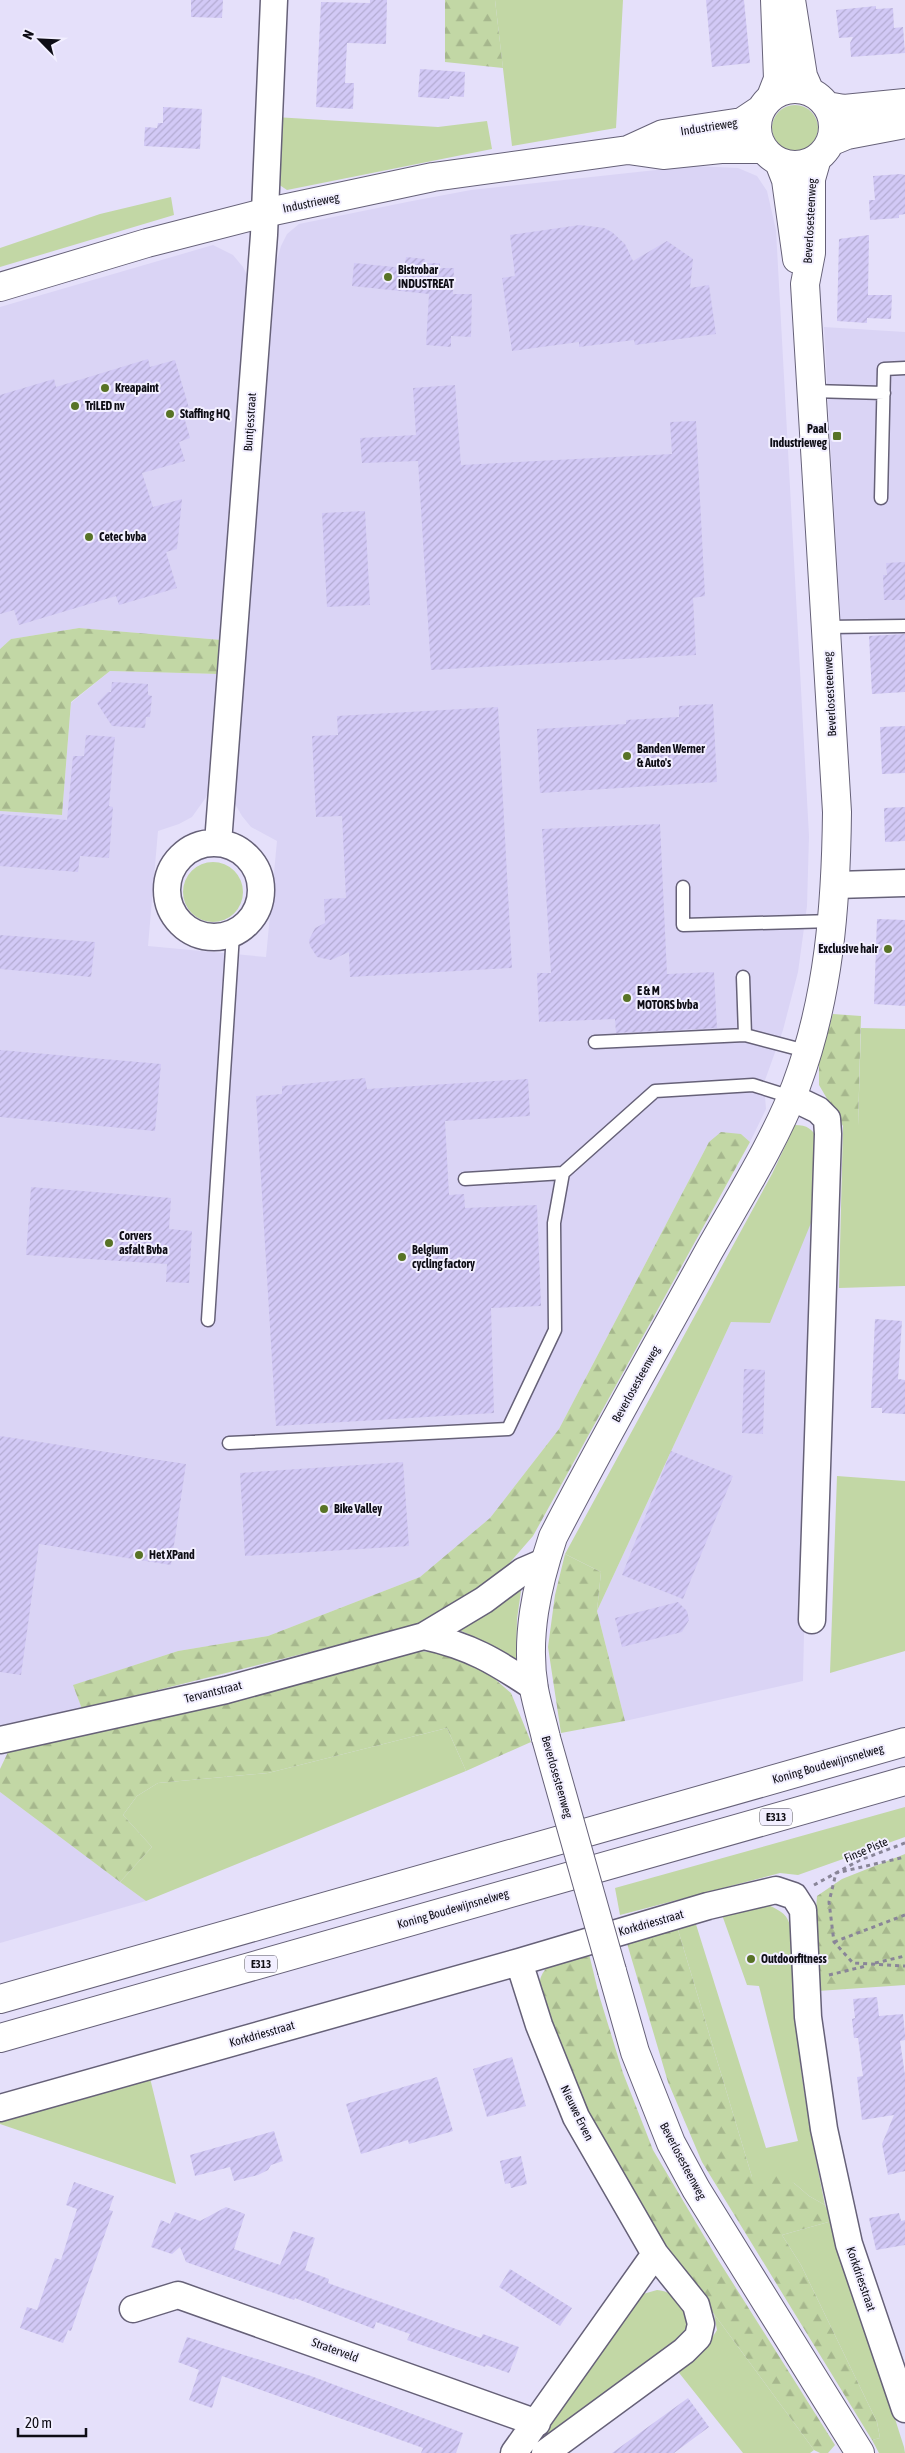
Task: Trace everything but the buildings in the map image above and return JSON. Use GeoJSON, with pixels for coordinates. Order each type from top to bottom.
{"type":"FeatureCollection","features":[{"type":"Feature","properties":{"kind":"main road"},"geometry":{"type":"LineString","coordinates":[[766,104],[778,79],[775,0]]}},
{"type":"Feature","properties":{"kind":"main road"},"geometry":{"type":"LineString","coordinates":[[791,0],[803,76],[832,118],[833,130],[824,150]]}},
{"type":"Feature","properties":{"kind":"main road","name":"Industrieweg"},"geometry":{"type":"LineString","coordinates":[[628,150],[663,134],[742,122],[790,89],[844,109],[905,104]]}},
{"type":"Feature","properties":{"kind":"main road","name":"Industrieweg"},"geometry":{"type":"LineString","coordinates":[[766,104],[756,130],[771,156]]}},
{"type":"Feature","properties":{"kind":"main road","name":"Industrieweg"},"geometry":{"type":"LineString","coordinates":[[0,287],[147,243],[264,213],[433,177],[628,150],[663,155],[721,149],[771,156],[798,166],[847,135],[905,124]]}},
{"type":"Feature","properties":{"kind":"main road","name":"Beverlosesteenweg"},"geometry":{"type":"LineString","coordinates":[[824,150],[811,179],[811,253],[806,284],[837,812],[836,885],[830,951],[816,1018],[791,1097],[753,1172],[553,1536],[538,1586],[532,1632],[534,1687],[546,1738],[635,2052],[671,2143],[696,2189],[860,2453]]}},
{"type":"Feature","properties":{"kind":"main road","name":"Beverlosesteenweg"},"geometry":{"type":"LineString","coordinates":[[771,156],[786,180],[795,252],[806,284]]}},
{"type":"Feature","properties":{"kind":"main road","name":"Koning Boudewijnsnelweg"},"geometry":{"type":"LineString","coordinates":[[0,1999],[905,1742]]}},
{"type":"Feature","properties":{"kind":"main road","name":"Koning Boudewijnsnelweg"},"geometry":{"type":"LineString","coordinates":[[0,2038],[905,1781]]}},
{"type":"Feature","properties":{"kind":"street","name":"Buntjesstraat"},"geometry":{"type":"LineString","coordinates":[[218,843],[264,213],[274,0]]}},
{"type":"Feature","properties":{"kind":"street"},"geometry":{"type":"LineString","coordinates":[[218,843],[233,846],[246,855],[256,868],[261,882],[261,898],[255,913],[246,925],[233,934],[217,937],[202,936],[188,930],[176,919],[169,905],[167,890],[169,875],[177,861],[195,847],[218,843]]}},
{"type":"Feature","properties":{"kind":"street"},"geometry":{"type":"LineString","coordinates":[[836,885],[905,883]]}},
{"type":"Feature","properties":{"kind":"street"},"geometry":{"type":"LineString","coordinates":[[791,1097],[818,1110],[827,1119],[828,1134],[812,1620]]}},
{"type":"Feature","properties":{"kind":"street","name":"Tervantstraat"},"geometry":{"type":"LineString","coordinates":[[0,1740],[226,1690],[424,1636],[484,1600],[523,1570],[544,1562]]}},
{"type":"Feature","properties":{"kind":"street","name":"Tervantstraat"},"geometry":{"type":"LineString","coordinates":[[424,1636],[456,1643],[474,1651],[534,1687]]}},
{"type":"Feature","properties":{"kind":"street","name":"Korkdriesstraat"},"geometry":{"type":"LineString","coordinates":[[0,2108],[519,1962],[708,1906],[776,1890],[794,1896],[804,1910],[808,2017],[824,2129],[849,2244],[905,2409]]}},
{"type":"Feature","properties":{"kind":"street","name":"Nieuwe Erven"},"geometry":{"type":"LineString","coordinates":[[519,1962],[539,2025],[576,2117],[655,2254],[696,2305],[701,2324],[698,2337],[684,2351],[544,2453]]}},
{"type":"Feature","properties":{"kind":"street"},"geometry":{"type":"LineString","coordinates":[[514,2453],[655,2254]]}},
{"type":"Feature","properties":{"kind":"street","name":"Straterveld"},"geometry":{"type":"LineString","coordinates":[[133,2309],[178,2295],[537,2423]]}},
{"type":"Feature","properties":{"kind":"lane"},"geometry":{"type":"LineString","coordinates":[[881,498],[884,369],[905,368]]}},
{"type":"Feature","properties":{"kind":"lane"},"geometry":{"type":"LineString","coordinates":[[812,390],[884,392]]}},
{"type":"Feature","properties":{"kind":"lane"},"geometry":{"type":"LineString","coordinates":[[826,627],[905,626]]}},
{"type":"Feature","properties":{"kind":"lane"},"geometry":{"type":"LineString","coordinates":[[683,887],[683,925],[833,921]]}},
{"type":"Feature","properties":{"kind":"lane"},"geometry":{"type":"LineString","coordinates":[[208,1320],[233,934]]}},
{"type":"Feature","properties":{"kind":"lane"},"geometry":{"type":"LineString","coordinates":[[743,977],[745,1035]]}},
{"type":"Feature","properties":{"kind":"lane"},"geometry":{"type":"LineString","coordinates":[[594,1042],[745,1035],[806,1051]]}},
{"type":"Feature","properties":{"kind":"lane"},"geometry":{"type":"LineString","coordinates":[[229,1443],[508,1429],[555,1330],[554,1223],[563,1173],[655,1090],[753,1085],[791,1097]]}},
{"type":"Feature","properties":{"kind":"lane"},"geometry":{"type":"LineString","coordinates":[[465,1180],[563,1173]]}},
{"type":"Feature","properties":{"kind":"path","name":"Finse Piste"},"geometry":{"type":"LineString","coordinates":[[834,1942],[829,1902],[836,1873],[860,1860],[905,1843]]}},
{"type":"Feature","properties":{"kind":"path"},"geometry":{"type":"LineString","coordinates":[[836,1873],[905,1857]]}},
{"type":"Feature","properties":{"kind":"path"},"geometry":{"type":"LineString","coordinates":[[905,1915],[834,1942],[853,1963],[905,1966]]}},
{"type":"Feature","properties":{"kind":"path"},"geometry":{"type":"LineString","coordinates":[[806,1981],[905,1956]]}},
{"type":"Feature","properties":{"kind":"shaded area"},"geometry":{"type":"Polygon","coordinates":[[[693,166],[738,168],[757,176],[767,191],[776,230],[809,836],[807,906],[798,972],[783,1030],[764,1083],[766,1109],[750,1142],[741,1134],[709,1142],[559,1429],[490,1518],[420,1577],[268,1636],[178,1651],[74,1685],[82,1709],[0,1727],[0,811],[62,815],[71,703],[110,671],[219,674],[210,787],[207,796],[192,817],[179,824],[158,831],[148,946],[266,957],[277,841],[251,827],[242,816],[235,804],[234,783],[277,260],[287,234],[299,224],[471,190],[693,166]]]}},
{"type":"Feature","properties":{"kind":"shaded area"},"geometry":{"type":"Polygon","coordinates":[[[213,245],[233,255],[243,267],[250,281],[222,640],[79,628],[11,639],[0,649],[0,307],[213,245]]]}},
{"type":"Feature","properties":{"kind":"shaded area"},"geometry":{"type":"Polygon","coordinates":[[[824,327],[905,332],[905,633],[841,635],[824,327]]]}},
{"type":"Feature","properties":{"kind":"shaded area"},"geometry":{"type":"Polygon","coordinates":[[[813,1218],[803,1681],[625,1721],[597,1611],[731,1322],[813,1218]]]}},
{"type":"Feature","properties":{"kind":"shaded area"},"geometry":{"type":"Polygon","coordinates":[[[0,1792],[120,1882],[146,1901],[0,1943],[0,1792]]]}},
{"type":"Feature","properties":{"kind":"green space"},"geometry":{"type":"Polygon","coordinates":[[[445,0],[495,0],[503,68],[445,62],[445,0]]]}},
{"type":"Feature","properties":{"kind":"green space"},"geometry":{"type":"Polygon","coordinates":[[[495,0],[623,0],[616,128],[512,146],[495,0]]]}},
{"type":"Feature","properties":{"kind":"green space"},"geometry":{"type":"Polygon","coordinates":[[[790,105],[800,105],[814,115],[818,128],[814,141],[808,147],[800,151],[790,151],[776,141],[772,133],[772,123],[782,109],[790,105]]]}},
{"type":"Feature","properties":{"kind":"green space"},"geometry":{"type":"Polygon","coordinates":[[[275,117],[438,127],[487,121],[492,149],[287,190],[278,184],[275,117]]]}},
{"type":"Feature","properties":{"kind":"green space"},"geometry":{"type":"Polygon","coordinates":[[[171,197],[174,215],[0,267],[0,248],[100,214],[171,197]]]}},
{"type":"Feature","properties":{"kind":"green space"},"geometry":{"type":"Polygon","coordinates":[[[79,628],[222,640],[219,674],[110,671],[71,702],[62,815],[0,811],[0,649],[11,639],[79,628]]]}},
{"type":"Feature","properties":{"kind":"green space"},"geometry":{"type":"Polygon","coordinates":[[[207,862],[219,862],[230,867],[238,875],[243,886],[241,904],[230,917],[219,922],[207,922],[196,917],[188,909],[183,898],[183,886],[188,875],[196,867],[207,862]]]}},
{"type":"Feature","properties":{"kind":"green space"},"geometry":{"type":"Polygon","coordinates":[[[833,1014],[861,1016],[858,1127],[843,1126],[819,1085],[819,1060],[833,1014]]]}},
{"type":"Feature","properties":{"kind":"green space"},"geometry":{"type":"Polygon","coordinates":[[[861,1028],[905,1029],[905,1286],[839,1288],[843,1126],[858,1126],[861,1028]]]}},
{"type":"Feature","properties":{"kind":"green space"},"geometry":{"type":"Polygon","coordinates":[[[795,1125],[809,1128],[818,1140],[813,1218],[770,1323],[731,1322],[597,1611],[601,1572],[565,1554],[772,1174],[795,1125]]]}},
{"type":"Feature","properties":{"kind":"green space"},"geometry":{"type":"Polygon","coordinates":[[[721,1132],[741,1134],[750,1142],[533,1536],[506,1567],[438,1618],[382,1634],[82,1709],[73,1685],[178,1651],[268,1636],[420,1577],[490,1518],[559,1429],[709,1142],[721,1132]]]}},
{"type":"Feature","properties":{"kind":"green space"},"geometry":{"type":"Polygon","coordinates":[[[837,1476],[905,1481],[905,1651],[830,1673],[837,1476]]]}},
{"type":"Feature","properties":{"kind":"green space"},"geometry":{"type":"Polygon","coordinates":[[[565,1554],[601,1572],[597,1611],[625,1721],[561,1733],[548,1647],[555,1595],[565,1554]]]}},
{"type":"Feature","properties":{"kind":"green space"},"geometry":{"type":"Polygon","coordinates":[[[522,1584],[517,1619],[516,1662],[490,1644],[459,1630],[522,1584]]]}},
{"type":"Feature","properties":{"kind":"green space"},"geometry":{"type":"Polygon","coordinates":[[[419,1651],[451,1654],[473,1663],[496,1680],[511,1693],[531,1742],[466,1771],[447,1728],[268,1773],[158,1783],[137,1796],[123,1815],[152,1847],[120,1882],[0,1792],[0,1769],[9,1750],[419,1651]]]}},
{"type":"Feature","properties":{"kind":"green space"},"geometry":{"type":"Polygon","coordinates":[[[447,1728],[466,1771],[146,1901],[120,1882],[152,1847],[123,1815],[137,1796],[158,1783],[268,1773],[447,1728]]]}},
{"type":"Feature","properties":{"kind":"green space"},"geometry":{"type":"Polygon","coordinates":[[[905,1807],[905,1837],[798,1875],[780,1873],[620,1915],[615,1888],[905,1807]]]}},
{"type":"Feature","properties":{"kind":"green space"},"geometry":{"type":"Polygon","coordinates":[[[905,1854],[905,1985],[818,1991],[815,1924],[817,1896],[842,1879],[905,1854]]]}},
{"type":"Feature","properties":{"kind":"green space"},"geometry":{"type":"Polygon","coordinates":[[[764,1903],[784,1914],[791,1929],[798,2046],[808,2114],[825,2205],[809,2196],[794,2183],[752,2177],[676,1923],[694,1918],[766,2148],[798,2141],[759,1986],[747,1985],[721,1912],[764,1903]]]}},
{"type":"Feature","properties":{"kind":"green space"},"geometry":{"type":"Polygon","coordinates":[[[676,1923],[752,2177],[771,2171],[794,2183],[809,2196],[825,2205],[832,2221],[782,2235],[801,2265],[877,2422],[880,2438],[872,2440],[702,2162],[668,2082],[626,1940],[676,1923]]]}},
{"type":"Feature","properties":{"kind":"green space"},"geometry":{"type":"Polygon","coordinates":[[[589,1954],[599,1995],[623,2073],[653,2150],[717,2258],[835,2445],[828,2453],[820,2453],[814,2450],[714,2314],[658,2242],[582,2112],[539,1986],[541,1977],[550,1965],[564,1959],[589,1954]]]}},
{"type":"Feature","properties":{"kind":"green space"},"geometry":{"type":"Polygon","coordinates":[[[149,2074],[176,2184],[0,2124],[0,2119],[149,2074]]]}},
{"type":"Feature","properties":{"kind":"green space"},"geometry":{"type":"Polygon","coordinates":[[[832,2221],[905,2453],[879,2453],[872,2440],[880,2438],[877,2422],[801,2265],[782,2235],[832,2221]]]}},
{"type":"Feature","properties":{"kind":"green space"},"geometry":{"type":"Polygon","coordinates":[[[657,2290],[672,2295],[682,2305],[687,2319],[686,2335],[538,2442],[539,2436],[643,2294],[657,2290]]]}},
{"type":"Feature","properties":{"kind":"green space"},"geometry":{"type":"Polygon","coordinates":[[[714,2314],[814,2450],[810,2453],[743,2453],[676,2369],[707,2346],[717,2330],[714,2314]]]}},
{"type":"Feature","properties":{"kind":"place","name":"Bistrobar INDUSTREAT"},"geometry":{"type":"Point","coordinates":[388,277]}},
{"type":"Feature","properties":{"kind":"place","name":"Kreapaint"},"geometry":{"type":"Point","coordinates":[105,388]}},
{"type":"Feature","properties":{"kind":"place","name":"TriLED nv"},"geometry":{"type":"Point","coordinates":[75,406]}},
{"type":"Feature","properties":{"kind":"place","name":"Staffing HQ"},"geometry":{"type":"Point","coordinates":[170,414]}},
{"type":"Feature","properties":{"kind":"place","name":"Paal Industrieweg"},"geometry":{"type":"Point","coordinates":[837,436]}},
{"type":"Feature","properties":{"kind":"place","name":"Cetec bvba"},"geometry":{"type":"Point","coordinates":[89,537]}},
{"type":"Feature","properties":{"kind":"place","name":"Banden Werner & Auto's"},"geometry":{"type":"Point","coordinates":[627,756]}},
{"type":"Feature","properties":{"kind":"place","name":"Exclusive hair"},"geometry":{"type":"Point","coordinates":[888,949]}},
{"type":"Feature","properties":{"kind":"place","name":"E & M MOTORS bvba"},"geometry":{"type":"Point","coordinates":[627,998]}},
{"type":"Feature","properties":{"kind":"place","name":"Corvers asfalt Bvba"},"geometry":{"type":"Point","coordinates":[109,1243]}},
{"type":"Feature","properties":{"kind":"place","name":"Belgium cycling factory"},"geometry":{"type":"Point","coordinates":[402,1257]}},
{"type":"Feature","properties":{"kind":"place","name":"Bike Valley"},"geometry":{"type":"Point","coordinates":[324,1509]}},
{"type":"Feature","properties":{"kind":"place","name":"Het XPand"},"geometry":{"type":"Point","coordinates":[139,1555]}},
{"type":"Feature","properties":{"kind":"place","name":"Outdoorfitness"},"geometry":{"type":"Point","coordinates":[751,1959]}}]}
